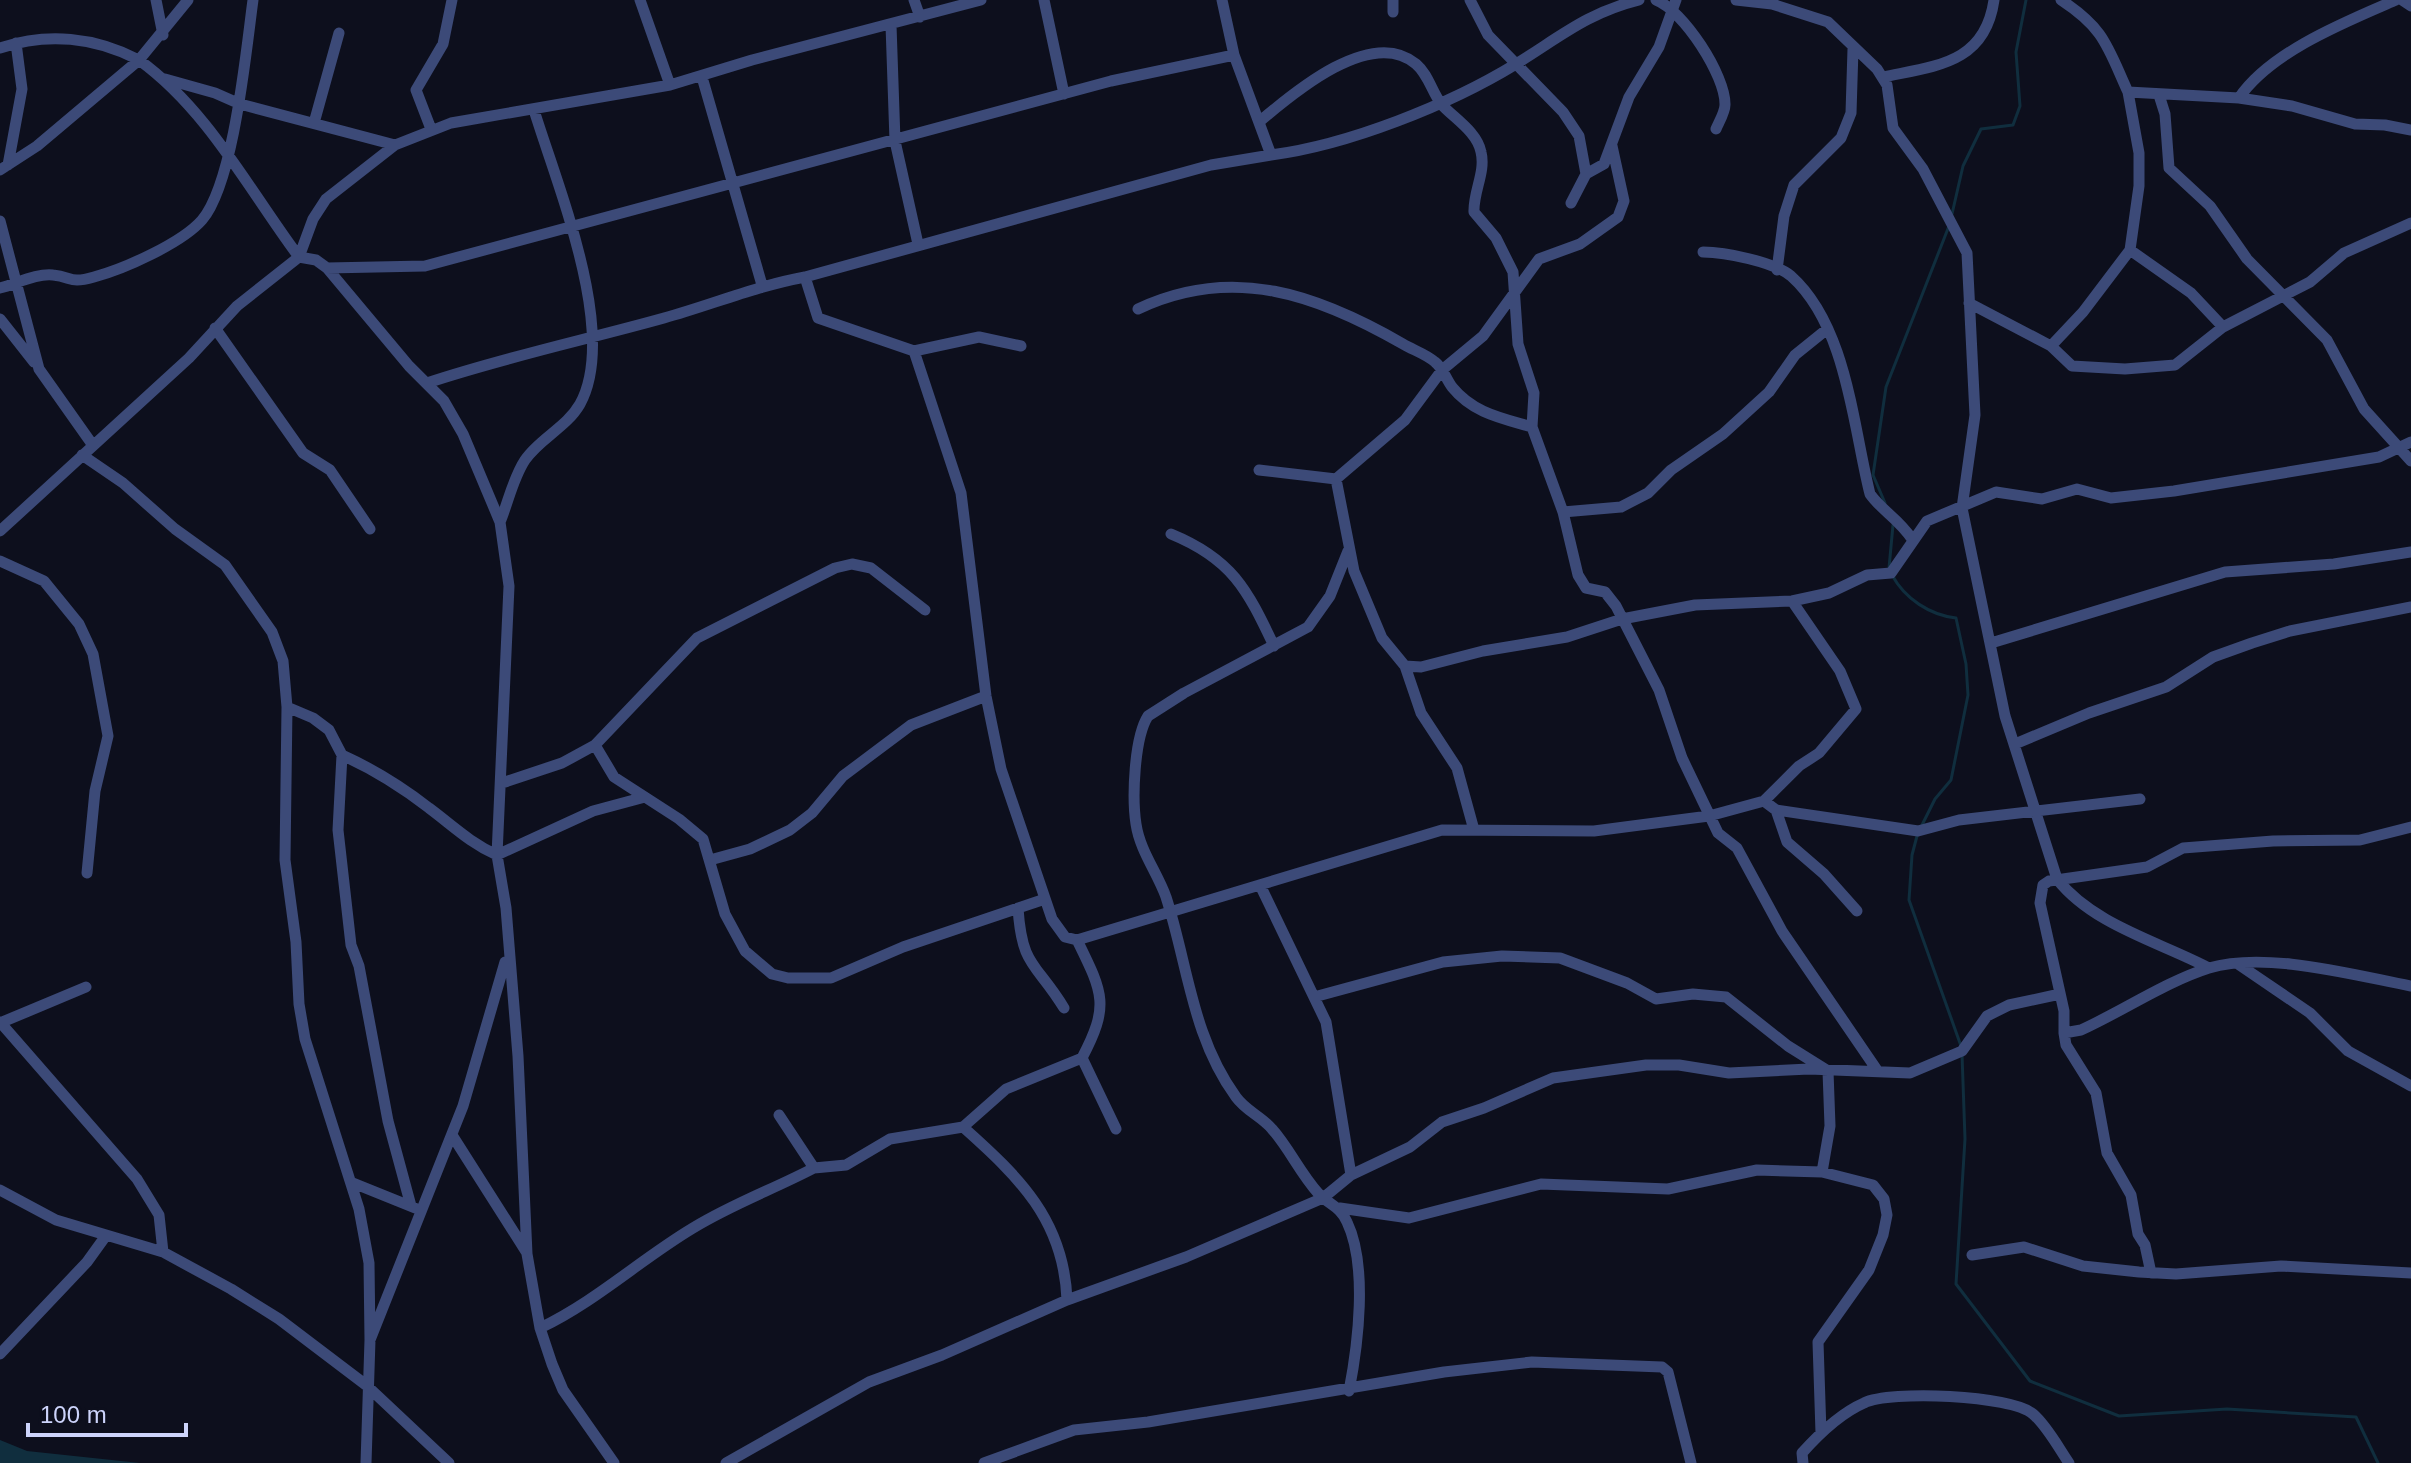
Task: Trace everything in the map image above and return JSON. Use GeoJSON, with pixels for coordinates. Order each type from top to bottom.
{"type":"FeatureCollection","features":[{"type":"Feature","properties":{"kind":"street"},"geometry":{"type":"LineString","coordinates":[[156,0],[163,35]]}},
{"type":"Feature","properties":{"kind":"street"},"geometry":{"type":"LineString","coordinates":[[4,168],[48,137],[139,60],[163,35],[188,0]]}},
{"type":"Feature","properties":{"kind":"street"},"geometry":{"type":"LineString","coordinates":[[0,288],[47,275],[68,281],[96,277],[183,234],[208,210],[240,104],[253,0]]}},
{"type":"Feature","properties":{"kind":"street"},"geometry":{"type":"LineString","coordinates":[[431,129],[416,90],[443,44],[452,0]]}},
{"type":"Feature","properties":{"kind":"street"},"geometry":{"type":"LineString","coordinates":[[640,0],[670,85]]}},
{"type":"Feature","properties":{"kind":"street"},"geometry":{"type":"LineString","coordinates":[[914,0],[920,17]]}},
{"type":"Feature","properties":{"kind":"street"},"geometry":{"type":"LineString","coordinates":[[0,531],[189,358],[215,328],[299,257],[313,219],[326,199],[395,145],[431,129],[670,85],[752,60],[981,0]]}},
{"type":"Feature","properties":{"kind":"street"},"geometry":{"type":"LineString","coordinates":[[1044,0],[1064,94]]}},
{"type":"Feature","properties":{"kind":"street"},"geometry":{"type":"LineString","coordinates":[[1222,0],[1234,55],[1271,155]]}},
{"type":"Feature","properties":{"kind":"street"},"geometry":{"type":"LineString","coordinates":[[1470,0],[1488,35],[1572,124],[1583,147],[1586,174]]}},
{"type":"Feature","properties":{"kind":"street"},"geometry":{"type":"LineString","coordinates":[[427,383],[493,362],[677,314],[762,285],[805,277],[1211,165],[1338,141],[1440,103],[1516,64],[1590,15],[1639,0]]}},
{"type":"Feature","properties":{"kind":"street"},"geometry":{"type":"LineString","coordinates":[[1656,0],[1675,5],[1699,41],[1723,94],[1725,106],[1716,129]]}},
{"type":"Feature","properties":{"kind":"street"},"geometry":{"type":"LineString","coordinates":[[1736,0],[1808,13],[1828,22],[1883,77],[1893,128],[1923,169],[1967,253],[1975,415],[1962,508],[2005,716],[2038,811],[2057,879],[2067,892],[2100,916],[2209,968]]}},
{"type":"Feature","properties":{"kind":"street"},"geometry":{"type":"LineString","coordinates":[[1883,77],[1947,64],[1968,51],[1982,36],[1994,0]]}},
{"type":"Feature","properties":{"kind":"street"},"geometry":{"type":"LineString","coordinates":[[2051,346],[2083,312],[2130,250],[2139,186],[2139,153],[2128,92],[2103,35],[2076,5],[2061,0]]}},
{"type":"Feature","properties":{"kind":"street"},"geometry":{"type":"LineString","coordinates":[[2239,98],[2248,84],[2307,43],[2396,0]]}},
{"type":"Feature","properties":{"kind":"street"},"geometry":{"type":"LineString","coordinates":[[2402,0],[2411,6]]}},
{"type":"Feature","properties":{"kind":"street"},"geometry":{"type":"LineString","coordinates":[[1571,203],[1586,174],[1604,164],[1629,97],[1659,47],[1675,5]]}},
{"type":"Feature","properties":{"kind":"street"},"geometry":{"type":"LineString","coordinates":[[891,25],[890,68],[895,141],[918,244]]}},
{"type":"Feature","properties":{"kind":"street"},"geometry":{"type":"LineString","coordinates":[[314,123],[339,33]]}},
{"type":"Feature","properties":{"kind":"street"},"geometry":{"type":"LineString","coordinates":[[0,48],[16,43],[87,39],[109,44],[165,79],[227,153],[299,257],[316,260],[327,268],[444,401],[463,434],[500,522],[509,586],[497,855],[506,908],[527,1193],[527,1254],[540,1328],[563,1390],[614,1463]]}},
{"type":"Feature","properties":{"kind":"street"},"geometry":{"type":"LineString","coordinates":[[4,168],[22,89],[16,43]]}},
{"type":"Feature","properties":{"kind":"street"},"geometry":{"type":"LineString","coordinates":[[1777,270],[1784,216],[1794,185],[1841,138],[1851,113],[1853,49]]}},
{"type":"Feature","properties":{"kind":"street"},"geometry":{"type":"LineString","coordinates":[[1259,122],[1315,77],[1346,63],[1393,54],[1415,63],[1440,103],[1477,141],[1482,153],[1474,212],[1513,272],[1518,344],[1534,393],[1532,427],[1563,512],[1578,575],[1586,588],[1610,596],[1659,690],[1682,758],[1709,816],[1723,840],[1737,848],[1782,931],[1877,1070]]}},
{"type":"Feature","properties":{"kind":"street"},"geometry":{"type":"LineString","coordinates":[[327,268],[425,266],[1064,94],[1234,55]]}},
{"type":"Feature","properties":{"kind":"street"},"geometry":{"type":"LineString","coordinates":[[702,77],[762,285]]}},
{"type":"Feature","properties":{"kind":"street"},"geometry":{"type":"LineString","coordinates":[[165,79],[240,104],[395,145]]}},
{"type":"Feature","properties":{"kind":"street"},"geometry":{"type":"LineString","coordinates":[[2128,92],[2239,98],[2292,106],[2355,124],[2411,130]]}},
{"type":"Feature","properties":{"kind":"street"},"geometry":{"type":"LineString","coordinates":[[2159,95],[2165,114],[2169,168],[2222,220],[2247,259],[2327,340],[2364,409],[2411,461]]}},
{"type":"Feature","properties":{"kind":"street"},"geometry":{"type":"LineString","coordinates":[[500,522],[525,459],[579,405],[591,372],[595,337],[590,295],[534,110]]}},
{"type":"Feature","properties":{"kind":"street"},"geometry":{"type":"LineString","coordinates":[[1259,470],[1336,479],[1405,420],[1442,370],[1483,336],[1539,259],[1580,244],[1623,210],[1623,185],[1612,146]]}},
{"type":"Feature","properties":{"kind":"street"},"geometry":{"type":"LineString","coordinates":[[0,221],[39,369]]}},
{"type":"Feature","properties":{"kind":"street"},"geometry":{"type":"LineString","coordinates":[[1969,303],[2051,346],[2072,366],[2169,367],[2223,327],[2310,282],[2344,253],[2411,223]]}},
{"type":"Feature","properties":{"kind":"street"},"geometry":{"type":"LineString","coordinates":[[2130,250],[2191,293],[2223,327]]}},
{"type":"Feature","properties":{"kind":"street"},"geometry":{"type":"LineString","coordinates":[[1703,252],[1733,255],[1777,270],[1790,276],[1802,289],[1826,330],[1852,404],[1870,494],[1876,504],[1898,518],[1912,539]]}},
{"type":"Feature","properties":{"kind":"street"},"geometry":{"type":"LineString","coordinates":[[805,277],[822,321],[914,351],[979,337],[1021,346]]}},
{"type":"Feature","properties":{"kind":"street"},"geometry":{"type":"LineString","coordinates":[[1138,309],[1223,286],[1255,287],[1330,306],[1384,331],[1442,370],[1452,387],[1478,411],[1532,427]]}},
{"type":"Feature","properties":{"kind":"street"},"geometry":{"type":"LineString","coordinates":[[0,319],[92,444]]}},
{"type":"Feature","properties":{"kind":"street"},"geometry":{"type":"LineString","coordinates":[[215,328],[303,453],[330,470],[370,529]]}},
{"type":"Feature","properties":{"kind":"street"},"geometry":{"type":"LineString","coordinates":[[1563,512],[1621,507],[1648,493],[1671,470],[1723,434],[1769,392],[1795,355],[1826,330]]}},
{"type":"Feature","properties":{"kind":"street"},"geometry":{"type":"LineString","coordinates":[[914,351],[961,493],[986,696],[1001,769],[1059,932],[1077,940],[1442,830],[1594,831],[1709,816],[1764,801],[1799,766],[1819,753],[1856,709],[1840,671],[1792,601]]}},
{"type":"Feature","properties":{"kind":"street"},"geometry":{"type":"LineString","coordinates":[[1405,666],[1421,667],[1483,651],[1567,637],[1622,619],[1705,603],[1792,601],[1829,593],[1867,575],[1891,573],[1927,521],[1996,492],[2042,499],[2077,489],[2111,498],[2174,491],[2355,462],[2411,442]]}},
{"type":"Feature","properties":{"kind":"street"},"geometry":{"type":"LineString","coordinates":[[82,455],[129,488],[175,529],[225,565],[278,646],[287,682],[284,850],[295,931],[299,1004],[310,1058],[353,1183],[369,1263],[366,1463]]}},
{"type":"Feature","properties":{"kind":"street"},"geometry":{"type":"LineString","coordinates":[[1336,479],[1344,512],[1348,551],[1382,638],[1405,666],[1425,721],[1457,768],[1474,830]]}},
{"type":"Feature","properties":{"kind":"street"},"geometry":{"type":"LineString","coordinates":[[1171,534],[1213,554],[1229,567],[1250,596],[1274,646]]}},
{"type":"Feature","properties":{"kind":"street"},"geometry":{"type":"LineString","coordinates":[[1991,643],[2225,572],[2334,564],[2408,550]]}},
{"type":"Feature","properties":{"kind":"street"},"geometry":{"type":"LineString","coordinates":[[1348,551],[1315,620],[1274,646],[1184,693],[1145,722],[1135,787],[1136,828],[1170,913],[1188,992],[1222,1074],[1247,1111],[1273,1130],[1294,1164],[1323,1198],[1340,1208],[1409,1218],[1541,1184],[1668,1189],[1751,1171],[1822,1172],[1873,1185],[1884,1199],[1887,1215],[1883,1235],[1869,1270],[1818,1342],[1821,1433]]}},
{"type":"Feature","properties":{"kind":"street"},"geometry":{"type":"LineString","coordinates":[[0,561],[44,581],[73,615],[93,654],[108,736],[95,791],[87,873]]}},
{"type":"Feature","properties":{"kind":"street"},"geometry":{"type":"LineString","coordinates":[[502,783],[562,763],[595,745],[697,638],[835,568],[852,564],[871,568],[925,610]]}},
{"type":"Feature","properties":{"kind":"street"},"geometry":{"type":"LineString","coordinates":[[2015,744],[2089,713],[2166,687],[2213,657],[2239,648],[2290,631],[2411,607]]}},
{"type":"Feature","properties":{"kind":"street"},"geometry":{"type":"LineString","coordinates":[[710,860],[750,849],[790,830],[812,813],[843,776],[911,725],[986,696]]}},
{"type":"Feature","properties":{"kind":"street"},"geometry":{"type":"LineString","coordinates":[[287,707],[313,718],[329,730],[342,755],[338,830],[351,945],[362,981],[388,1121],[416,1208]]}},
{"type":"Feature","properties":{"kind":"street"},"geometry":{"type":"LineString","coordinates":[[595,745],[614,777],[693,829],[703,839],[717,896],[745,951],[759,966],[788,978],[831,978],[903,947],[1045,899]]}},
{"type":"Feature","properties":{"kind":"street"},"geometry":{"type":"LineString","coordinates":[[342,755],[379,773],[428,807],[472,844],[497,855],[593,811],[645,797]]}},
{"type":"Feature","properties":{"kind":"street"},"geometry":{"type":"LineString","coordinates":[[1764,801],[1776,810],[1918,831],[1950,822],[2140,799]]}},
{"type":"Feature","properties":{"kind":"street"},"geometry":{"type":"LineString","coordinates":[[1776,810],[1787,842],[1824,874],[1857,911]]}},
{"type":"Feature","properties":{"kind":"street"},"geometry":{"type":"LineString","coordinates":[[2151,1273],[2149,1255],[2138,1234],[2131,1195],[2107,1153],[2096,1093],[2066,1045],[2060,994],[2040,903],[2043,885],[2057,879],[2147,867],[2183,848],[2273,841],[2360,840],[2411,827]]}},
{"type":"Feature","properties":{"kind":"street"},"geometry":{"type":"LineString","coordinates":[[1260,885],[1326,1022],[1351,1175]]}},
{"type":"Feature","properties":{"kind":"street"},"geometry":{"type":"LineString","coordinates":[[1018,908],[1022,946],[1027,961],[1064,1008]]}},
{"type":"Feature","properties":{"kind":"street"},"geometry":{"type":"LineString","coordinates":[[540,1328],[573,1312],[607,1285],[693,1228],[814,1168],[846,1165],[890,1139],[963,1127],[1006,1089],[1082,1058],[1098,1029],[1101,997],[1077,940]]}},
{"type":"Feature","properties":{"kind":"street"},"geometry":{"type":"LineString","coordinates":[[370,1340],[416,1208],[452,1135],[485,1040],[507,953]]}},
{"type":"Feature","properties":{"kind":"street"},"geometry":{"type":"LineString","coordinates":[[1314,997],[1443,962],[1502,956],[1560,958],[1627,983],[1656,999],[1693,994],[1726,997],[1788,1046],[1828,1071]]}},
{"type":"Feature","properties":{"kind":"street"},"geometry":{"type":"LineString","coordinates":[[2238,964],[2310,1013],[2348,1051],[2411,1086]]}},
{"type":"Feature","properties":{"kind":"street"},"geometry":{"type":"LineString","coordinates":[[2064,1033],[2105,1019],[2209,968],[2238,964],[2289,964],[2411,986]]}},
{"type":"Feature","properties":{"kind":"street"},"geometry":{"type":"LineString","coordinates":[[86,987],[0,1023],[137,1179],[159,1215],[163,1252]]}},
{"type":"Feature","properties":{"kind":"street"},"geometry":{"type":"LineString","coordinates":[[726,1463],[869,1382],[942,1355],[1067,1300],[1186,1257],[1323,1198],[1351,1175],[1410,1147],[1442,1122],[1484,1108],[1553,1078],[1646,1065],[1679,1065],[1729,1073],[1917,1072],[1962,1051],[1987,1016],[2009,1005],[2060,994]]}},
{"type":"Feature","properties":{"kind":"street"},"geometry":{"type":"LineString","coordinates":[[1082,1058],[1116,1129]]}},
{"type":"Feature","properties":{"kind":"street"},"geometry":{"type":"LineString","coordinates":[[1822,1172],[1830,1126],[1828,1071]]}},
{"type":"Feature","properties":{"kind":"street"},"geometry":{"type":"LineString","coordinates":[[779,1115],[814,1168]]}},
{"type":"Feature","properties":{"kind":"street"},"geometry":{"type":"LineString","coordinates":[[963,1127],[996,1156],[1046,1214],[1061,1255],[1067,1300]]}},
{"type":"Feature","properties":{"kind":"street"},"geometry":{"type":"LineString","coordinates":[[452,1135],[527,1254]]}},
{"type":"Feature","properties":{"kind":"street"},"geometry":{"type":"LineString","coordinates":[[353,1183],[416,1208]]}},
{"type":"Feature","properties":{"kind":"street"},"geometry":{"type":"LineString","coordinates":[[0,1190],[56,1220],[163,1252],[279,1319],[366,1385],[449,1463]]}},
{"type":"Feature","properties":{"kind":"street"},"geometry":{"type":"LineString","coordinates":[[1340,1208],[1353,1241],[1360,1326],[1349,1391]]}},
{"type":"Feature","properties":{"kind":"street"},"geometry":{"type":"LineString","coordinates":[[0,1354],[57,1290],[87,1262],[105,1237]]}},
{"type":"Feature","properties":{"kind":"street"},"geometry":{"type":"LineString","coordinates":[[1972,1255],[2024,1247],[2083,1266],[2151,1273],[2281,1266],[2411,1273]]}},
{"type":"Feature","properties":{"kind":"street"},"geometry":{"type":"LineString","coordinates":[[984,1463],[1074,1430],[1148,1422],[1349,1391],[1444,1372],[1532,1362],[1662,1367],[1668,1372],[1691,1463]]}},
{"type":"Feature","properties":{"kind":"street"},"geometry":{"type":"LineString","coordinates":[[1803,1463],[1802,1453],[1821,1433],[1871,1401],[1933,1395],[2016,1406],[2033,1414],[2069,1463]]}},
{"type":"Feature","properties":{"kind":"water"},"geometry":{"type":"Polygon","coordinates":[[[0,1440],[27,1451],[140,1463],[0,1463],[0,1440]]]}},
{"type":"Feature","properties":{"kind":"waterway"},"geometry":{"type":"LineString","coordinates":[[1952,214],[1963,166],[1981,129],[2013,125],[2020,106],[2016,52],[2026,0]]}},
{"type":"Feature","properties":{"kind":"waterway"},"geometry":{"type":"LineString","coordinates":[[1885,503],[1873,475],[1886,387],[1949,226]]}},
{"type":"Feature","properties":{"kind":"waterway"},"geometry":{"type":"LineString","coordinates":[[1889,568],[1893,525]]}},
{"type":"Feature","properties":{"kind":"waterway"},"geometry":{"type":"LineString","coordinates":[[1892,575],[1897,584],[1919,604],[1956,618],[1966,664],[1968,695],[1951,780],[1935,799],[1922,825]]}},
{"type":"Feature","properties":{"kind":"waterway"},"geometry":{"type":"LineString","coordinates":[[1917,836],[1912,855],[1909,900],[1961,1046]]}},
{"type":"Feature","properties":{"kind":"waterway"},"geometry":{"type":"LineString","coordinates":[[1962,1054],[1965,1139],[1956,1284],[2030,1381],[2119,1416],[2227,1409],[2356,1417],[2378,1463]]}}]}
